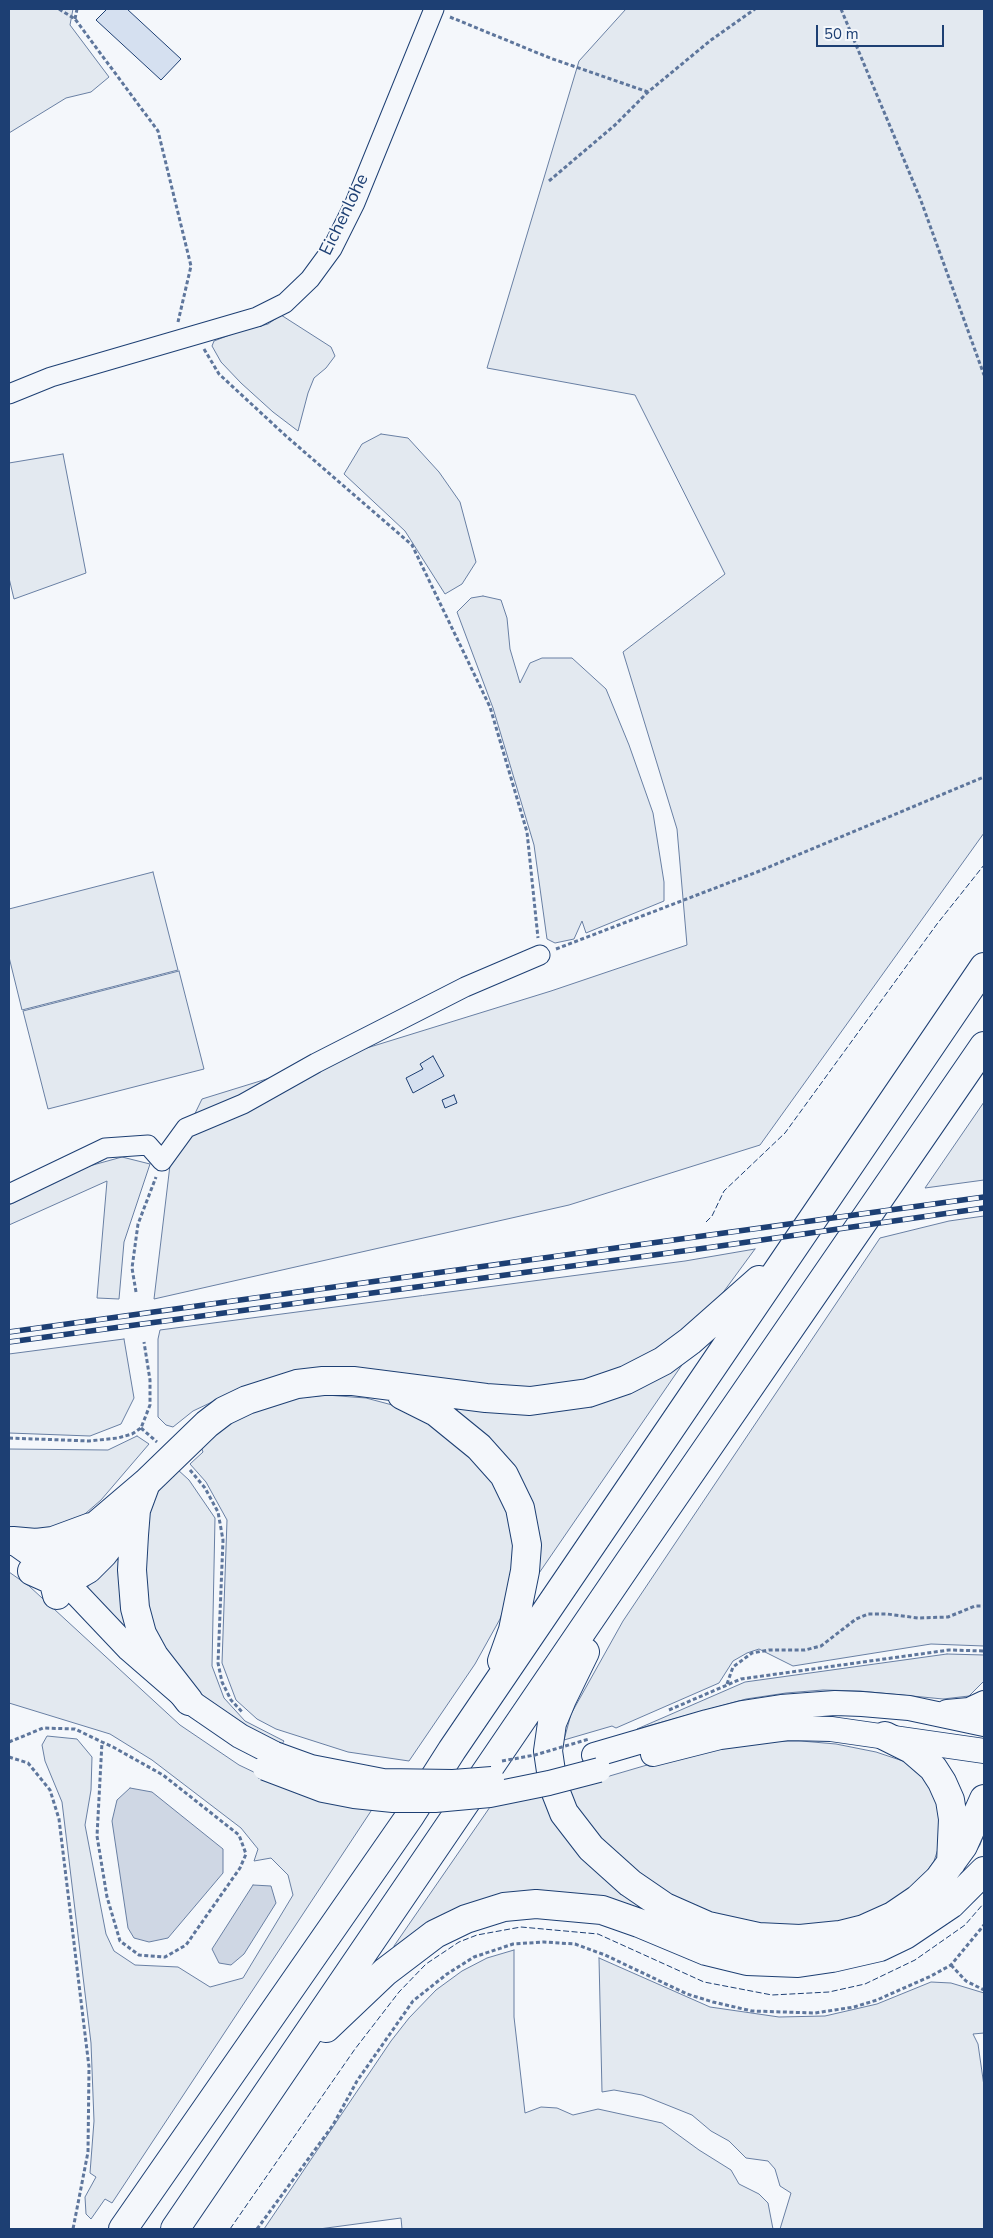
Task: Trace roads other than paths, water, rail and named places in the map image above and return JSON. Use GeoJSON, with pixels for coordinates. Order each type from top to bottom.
{"type":"FeatureCollection","features":[{"type":"Feature","properties":{"kind":"highway"},"geometry":{"type":"LineString","coordinates":[[126,2225],[410,1816],[488,1697],[984,967]]}},
{"type":"Feature","properties":{"kind":"highway"},"geometry":{"type":"LineString","coordinates":[[175,2229],[629,1562],[984,1046]]}},
{"type":"Feature","properties":{"kind":"highway"},"geometry":{"type":"LineString","coordinates":[[53,1580],[68,1554],[99,1523],[146,1483],[207,1424],[224,1412],[247,1400],[297,1384],[323,1381],[353,1381],[486,1398],[530,1401],[588,1393],[626,1380],[670,1356],[716,1319],[796,1244]]}},
{"type":"Feature","properties":{"kind":"highway"},"geometry":{"type":"LineString","coordinates":[[380,1385],[436,1412],[479,1448],[504,1475],[520,1508],[527,1545],[520,1598],[513,1630],[488,1697]]}},
{"type":"Feature","properties":{"kind":"highway"},"geometry":{"type":"LineString","coordinates":[[146,1483],[136,1510],[132,1570],[135,1608],[142,1634],[154,1656],[189,1701]]}},
{"type":"Feature","properties":{"kind":"highway"},"geometry":{"type":"LineString","coordinates":[[53,1580],[74,1577],[88,1569],[136,1510]]}},
{"type":"Feature","properties":{"kind":"highway"},"geometry":{"type":"LineString","coordinates":[[10,1545],[53,1541],[99,1523]]}},
{"type":"Feature","properties":{"kind":"highway"},"geometry":{"type":"LineString","coordinates":[[629,1562],[562,1698],[552,1724],[548,1751],[553,1785],[564,1813],[591,1848],[630,1883],[665,1907],[708,1926],[758,1937],[800,1939],[840,1935],[864,1929],[893,1916],[918,1899],[939,1879],[951,1864],[975,1823],[984,1799]]}},
{"type":"Feature","properties":{"kind":"highway"},"geometry":{"type":"LineString","coordinates":[[885,1736],[912,1749],[933,1768],[942,1782],[950,1800],[953,1819],[951,1864]]}},
{"type":"Feature","properties":{"kind":"highway"},"geometry":{"type":"LineString","coordinates":[[290,2059],[407,1953],[435,1934],[466,1919],[504,1907],[536,1904],[602,1910],[706,1951],[747,1961],[785,1964],[832,1958],[880,1947],[927,1921],[951,1904],[975,1879],[984,1860]]}},
{"type":"Feature","properties":{"kind":"main road"},"geometry":{"type":"LineString","coordinates":[[10,1545],[53,1580],[189,1701],[240,1736],[270,1761]]}},
{"type":"Feature","properties":{"kind":"main road"},"geometry":{"type":"LineString","coordinates":[[53,1580],[125,1663],[216,1738],[270,1761],[323,1790],[354,1796],[393,1800],[435,1800],[490,1795],[549,1783],[595,1750],[742,1713],[780,1707],[853,1704],[909,1708],[984,1724]]}},
{"type":"Feature","properties":{"kind":"main road"},"geometry":{"type":"LineString","coordinates":[[938,1713],[969,1710],[984,1703]]}},
{"type":"Feature","properties":{"kind":"main road"},"geometry":{"type":"LineString","coordinates":[[595,1750],[788,1728],[832,1730],[885,1736],[984,1751]]}},
{"type":"Feature","properties":{"kind":"street","name":"Eichenlohe"},"geometry":{"type":"LineString","coordinates":[[9,394],[51,377],[257,317],[285,303],[310,279],[332,249],[355,203],[433,9]]}},
{"type":"Feature","properties":{"kind":"street"},"geometry":{"type":"LineString","coordinates":[[9,1194],[105,1148],[148,1145],[162,1161],[186,1128],[243,1104],[316,1063],[465,987],[540,955]]}},
{"type":"Feature","properties":{"kind":"railway"},"geometry":{"type":"LineString","coordinates":[[9,1332],[984,1197]]}},
{"type":"Feature","properties":{"kind":"railway"},"geometry":{"type":"LineString","coordinates":[[9,1342],[713,1247],[984,1208]]}}]}
